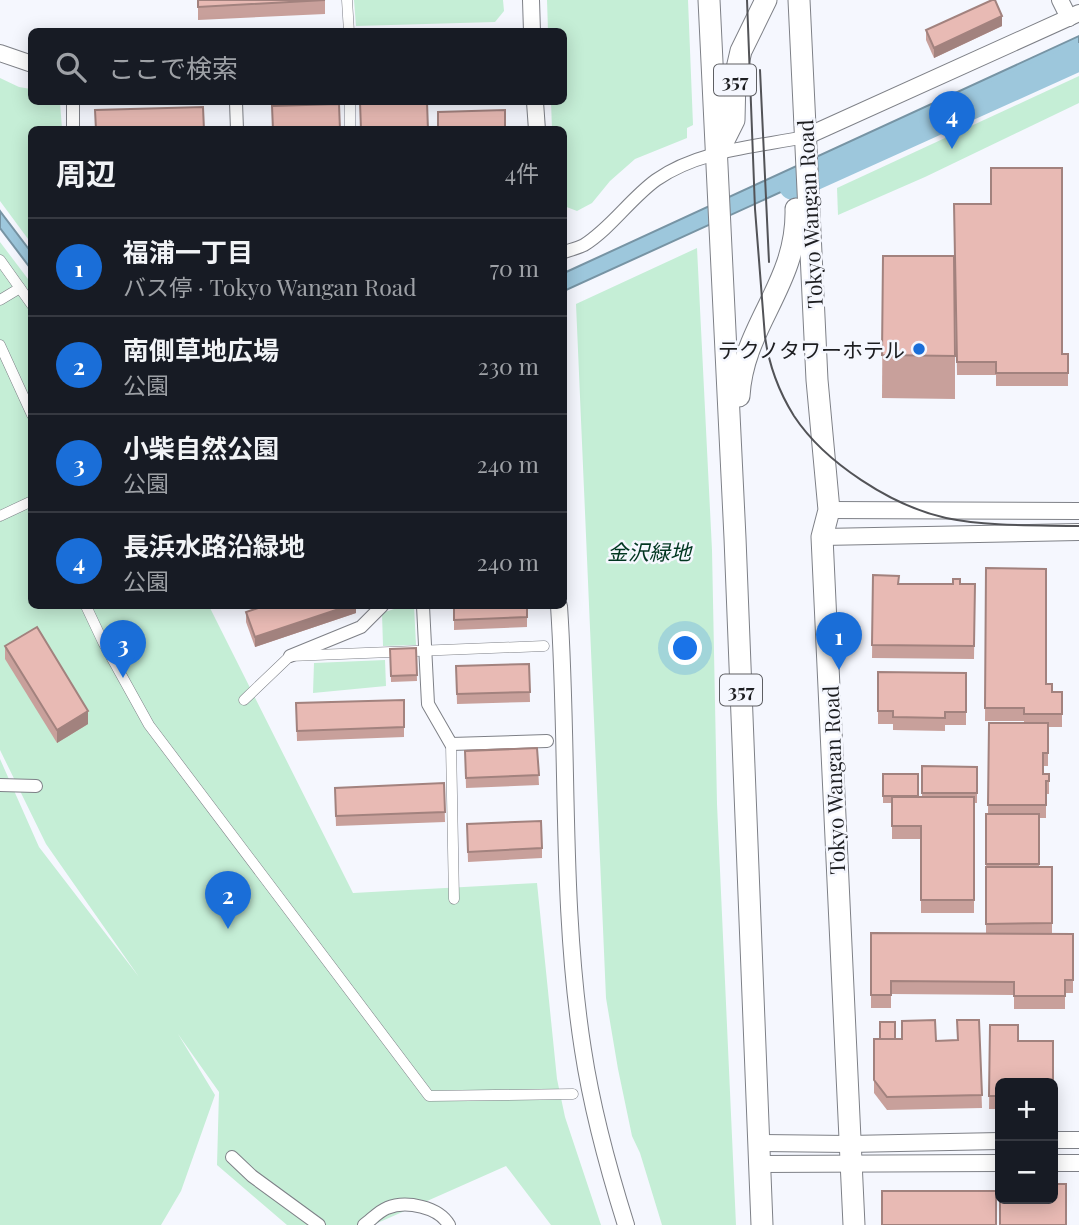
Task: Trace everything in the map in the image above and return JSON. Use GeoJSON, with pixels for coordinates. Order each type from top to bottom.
{"type":"FeatureCollection","features":[{"type":"Feature","properties":{"kind":"highway","name":"357"},"geometry":{"type":"LineString","coordinates":[[709,0],[735,538],[762,1225]]}},
{"type":"Feature","properties":{"kind":"highway","name":"357"},"geometry":{"type":"LineString","coordinates":[[717,154],[734,120],[738,63],[766,0]]}},
{"type":"Feature","properties":{"kind":"highway","name":"Tokyo Wangan Road"},"geometry":{"type":"LineString","coordinates":[[799,0],[817,380],[829,510],[822,537],[853,1225]]}},
{"type":"Feature","properties":{"kind":"highway","name":"357"},"geometry":{"type":"LineString","coordinates":[[735,538],[740,497],[740,374],[746,354],[792,253],[797,226],[795,155],[805,137]]}},
{"type":"Feature","properties":{"kind":"street"},"geometry":{"type":"LineString","coordinates":[[347,0],[349,28]]}},
{"type":"Feature","properties":{"kind":"street"},"geometry":{"type":"LineString","coordinates":[[531,0],[532,28]]}},
{"type":"Feature","properties":{"kind":"street"},"geometry":{"type":"LineString","coordinates":[[567,251],[582,246],[639,194],[676,168],[717,154],[805,137],[1074,16],[1060,0]]}},
{"type":"Feature","properties":{"kind":"street"},"geometry":{"type":"LineString","coordinates":[[0,53],[28,63]]}},
{"type":"Feature","properties":{"kind":"street"},"geometry":{"type":"LineString","coordinates":[[73,105],[73,126]]}},
{"type":"Feature","properties":{"kind":"street"},"geometry":{"type":"LineString","coordinates":[[236,105],[237,126]]}},
{"type":"Feature","properties":{"kind":"street"},"geometry":{"type":"LineString","coordinates":[[350,105],[350,126]]}},
{"type":"Feature","properties":{"kind":"street"},"geometry":{"type":"LineString","coordinates":[[535,105],[537,126]]}},
{"type":"Feature","properties":{"kind":"street"},"geometry":{"type":"LineString","coordinates":[[0,260],[28,299]]}},
{"type":"Feature","properties":{"kind":"street"},"geometry":{"type":"LineString","coordinates":[[0,300],[20,288]]}},
{"type":"Feature","properties":{"kind":"street"},"geometry":{"type":"LineString","coordinates":[[0,345],[28,406]]}},
{"type":"Feature","properties":{"kind":"street"},"geometry":{"type":"LineString","coordinates":[[0,516],[28,503]]}},
{"type":"Feature","properties":{"kind":"street"},"geometry":{"type":"LineString","coordinates":[[829,510],[1079,511]]}},
{"type":"Feature","properties":{"kind":"street"},"geometry":{"type":"LineString","coordinates":[[822,537],[1079,532]]}},
{"type":"Feature","properties":{"kind":"street"},"geometry":{"type":"LineString","coordinates":[[87,609],[149,725],[429,1096],[573,1094]]}},
{"type":"Feature","properties":{"kind":"street"},"geometry":{"type":"LineString","coordinates":[[243,700],[290,656],[361,627],[379,609]]}},
{"type":"Feature","properties":{"kind":"street"},"geometry":{"type":"LineString","coordinates":[[423,609],[428,704],[451,744],[454,899]]}},
{"type":"Feature","properties":{"kind":"street"},"geometry":{"type":"LineString","coordinates":[[559,609],[574,969],[583,1051],[607,1159],[626,1225]]}},
{"type":"Feature","properties":{"kind":"street"},"geometry":{"type":"LineString","coordinates":[[290,656],[544,646]]}},
{"type":"Feature","properties":{"kind":"street"},"geometry":{"type":"LineString","coordinates":[[451,744],[547,741]]}},
{"type":"Feature","properties":{"kind":"street"},"geometry":{"type":"LineString","coordinates":[[0,785],[36,786]]}},
{"type":"Feature","properties":{"kind":"street"},"geometry":{"type":"LineString","coordinates":[[1058,1140],[1079,1140]]}},
{"type":"Feature","properties":{"kind":"street"},"geometry":{"type":"LineString","coordinates":[[760,1164],[850,1153],[995,1141]]}},
{"type":"Feature","properties":{"kind":"street"},"geometry":{"type":"LineString","coordinates":[[759,1143],[850,1153],[995,1163]]}},
{"type":"Feature","properties":{"kind":"street"},"geometry":{"type":"LineString","coordinates":[[232,1157],[252,1176],[318,1225]]}},
{"type":"Feature","properties":{"kind":"street"},"geometry":{"type":"LineString","coordinates":[[1058,1163],[1079,1163]]}},
{"type":"Feature","properties":{"kind":"street"},"geometry":{"type":"LineString","coordinates":[[363,1225],[388,1207],[423,1206],[445,1217],[449,1225]]}},
{"type":"Feature","properties":{"kind":"green space"},"geometry":{"type":"Polygon","coordinates":[[[354,0],[503,0],[504,11],[495,22],[356,26],[354,0]]]}},
{"type":"Feature","properties":{"kind":"green space"},"geometry":{"type":"Polygon","coordinates":[[[547,0],[688,0],[693,125],[687,128],[687,138],[635,159],[610,181],[592,203],[577,211],[567,207],[567,126],[552,126],[551,105],[567,105],[567,28],[548,28],[547,0]]]}},
{"type":"Feature","properties":{"kind":"green space"},"geometry":{"type":"Polygon","coordinates":[[[1079,76],[1079,103],[925,177],[838,215],[837,188],[1079,76]]]}},
{"type":"Feature","properties":{"kind":"green space"},"geometry":{"type":"Polygon","coordinates":[[[0,78],[28,88],[28,105],[60,105],[62,126],[28,126],[28,239],[0,201],[0,78]]]}},
{"type":"Feature","properties":{"kind":"green space"},"geometry":{"type":"Polygon","coordinates":[[[0,242],[28,279],[28,609],[211,609],[353,893],[537,883],[557,1079],[565,1117],[601,1225],[551,1225],[506,1166],[373,1225],[287,1225],[217,1165],[219,1092],[178,1034],[215,1095],[181,1191],[161,1225],[0,1225],[0,759],[39,847],[139,977],[46,844],[0,750],[0,242]]]}},
{"type":"Feature","properties":{"kind":"green space","name":"金沢緑地"},"geometry":{"type":"Polygon","coordinates":[[[697,248],[712,550],[717,804],[736,1225],[662,1225],[640,1153],[632,1136],[618,1069],[606,998],[576,304],[697,248]]]}},
{"type":"Feature","properties":{"kind":"green space"},"geometry":{"type":"Polygon","coordinates":[[[394,609],[414,609],[416,645],[383,646],[382,613],[394,609]]]}},
{"type":"Feature","properties":{"kind":"green space"},"geometry":{"type":"Polygon","coordinates":[[[385,660],[386,686],[313,693],[314,663],[385,660]]]}},
{"type":"Feature","properties":{"kind":"water"},"geometry":{"type":"Polygon","coordinates":[[[1079,36],[1079,56],[567,290],[567,272],[1079,36]]]}},
{"type":"Feature","properties":{"kind":"water"},"geometry":{"type":"Polygon","coordinates":[[[0,211],[28,248],[28,265],[0,228],[0,211]]]}},
{"type":"Feature","properties":{"kind":"building"},"geometry":{"type":"Polygon","coordinates":[[[198,0],[325,0],[198,7],[198,0]]]}},
{"type":"Feature","properties":{"kind":"building"},"geometry":{"type":"Polygon","coordinates":[[[995,0],[1002,16],[934,48],[926,30],[995,0]]]}},
{"type":"Feature","properties":{"kind":"building"},"geometry":{"type":"Polygon","coordinates":[[[339,105],[340,126],[273,126],[272,106],[339,105]]]}},
{"type":"Feature","properties":{"kind":"building"},"geometry":{"type":"Polygon","coordinates":[[[360,105],[427,105],[428,126],[361,126],[360,105]]]}},
{"type":"Feature","properties":{"kind":"building"},"geometry":{"type":"Polygon","coordinates":[[[203,107],[204,126],[96,126],[95,110],[203,107]]]}},
{"type":"Feature","properties":{"kind":"building"},"geometry":{"type":"Polygon","coordinates":[[[505,110],[505,126],[438,126],[438,112],[505,110]]]}},
{"type":"Feature","properties":{"kind":"building"},"geometry":{"type":"Polygon","coordinates":[[[991,168],[1062,168],[1062,354],[1068,354],[1068,373],[996,373],[996,362],[957,362],[954,204],[991,204],[991,168]]]}},
{"type":"Feature","properties":{"kind":"building"},"geometry":{"type":"Polygon","coordinates":[[[883,256],[954,256],[955,356],[882,355],[883,256]]]}},
{"type":"Feature","properties":{"kind":"building"},"geometry":{"type":"Polygon","coordinates":[[[986,568],[1046,569],[1046,684],[1052,684],[1052,692],[1062,692],[1062,714],[1024,714],[1024,708],[985,708],[986,568]]]}},
{"type":"Feature","properties":{"kind":"building"},"geometry":{"type":"Polygon","coordinates":[[[873,575],[899,576],[898,584],[953,584],[953,579],[960,579],[960,584],[975,584],[974,646],[872,645],[873,575]]]}},
{"type":"Feature","properties":{"kind":"building"},"geometry":{"type":"Polygon","coordinates":[[[255,609],[339,609],[255,637],[246,612],[255,609]]]}},
{"type":"Feature","properties":{"kind":"building"},"geometry":{"type":"Polygon","coordinates":[[[454,609],[527,609],[527,617],[454,620],[454,609]]]}},
{"type":"Feature","properties":{"kind":"building"},"geometry":{"type":"Polygon","coordinates":[[[37,627],[88,711],[57,730],[5,646],[37,627]]]}},
{"type":"Feature","properties":{"kind":"building"},"geometry":{"type":"Polygon","coordinates":[[[416,648],[417,675],[391,676],[390,649],[416,648]]]}},
{"type":"Feature","properties":{"kind":"building"},"geometry":{"type":"Polygon","coordinates":[[[529,664],[530,692],[457,694],[456,666],[529,664]]]}},
{"type":"Feature","properties":{"kind":"building"},"geometry":{"type":"Polygon","coordinates":[[[878,672],[966,673],[966,712],[945,712],[945,718],[893,717],[893,711],[878,711],[878,672]]]}},
{"type":"Feature","properties":{"kind":"building"},"geometry":{"type":"Polygon","coordinates":[[[404,700],[404,727],[297,731],[296,703],[404,700]]]}},
{"type":"Feature","properties":{"kind":"building"},"geometry":{"type":"Polygon","coordinates":[[[989,723],[1048,723],[1048,753],[1043,753],[1043,774],[1049,774],[1049,781],[1046,781],[1046,805],[988,805],[989,723]]]}},
{"type":"Feature","properties":{"kind":"building"},"geometry":{"type":"Polygon","coordinates":[[[537,748],[539,775],[466,778],[465,751],[537,748]]]}},
{"type":"Feature","properties":{"kind":"building"},"geometry":{"type":"Polygon","coordinates":[[[922,766],[977,767],[977,793],[922,793],[922,766]]]}},
{"type":"Feature","properties":{"kind":"building"},"geometry":{"type":"Polygon","coordinates":[[[883,774],[918,774],[918,796],[883,796],[883,774]]]}},
{"type":"Feature","properties":{"kind":"building"},"geometry":{"type":"Polygon","coordinates":[[[444,783],[445,812],[336,816],[335,788],[444,783]]]}},
{"type":"Feature","properties":{"kind":"building"},"geometry":{"type":"Polygon","coordinates":[[[892,797],[974,797],[974,900],[921,900],[921,826],[892,826],[892,797]]]}},
{"type":"Feature","properties":{"kind":"building"},"geometry":{"type":"Polygon","coordinates":[[[986,814],[1039,814],[1039,864],[986,864],[986,814]]]}},
{"type":"Feature","properties":{"kind":"building"},"geometry":{"type":"Polygon","coordinates":[[[541,821],[542,848],[468,852],[467,824],[541,821]]]}},
{"type":"Feature","properties":{"kind":"building"},"geometry":{"type":"Polygon","coordinates":[[[986,867],[1052,867],[1052,923],[986,924],[986,867]]]}},
{"type":"Feature","properties":{"kind":"building"},"geometry":{"type":"Polygon","coordinates":[[[871,933],[1073,934],[1073,980],[1065,980],[1065,996],[1014,996],[1014,982],[891,981],[891,995],[871,995],[871,933]]]}},
{"type":"Feature","properties":{"kind":"building"},"geometry":{"type":"Polygon","coordinates":[[[935,1020],[936,1041],[958,1040],[957,1020],[979,1020],[982,1095],[887,1097],[874,1080],[874,1039],[902,1039],[902,1021],[935,1020]]]}},
{"type":"Feature","properties":{"kind":"building"},"geometry":{"type":"Polygon","coordinates":[[[880,1022],[895,1022],[895,1039],[880,1039],[880,1022]]]}},
{"type":"Feature","properties":{"kind":"building"},"geometry":{"type":"Polygon","coordinates":[[[990,1025],[1018,1025],[1018,1041],[1053,1041],[1053,1078],[995,1078],[995,1096],[989,1096],[990,1025]]]}},
{"type":"Feature","properties":{"kind":"building"},"geometry":{"type":"Polygon","coordinates":[[[1058,1184],[1066,1184],[1066,1225],[1000,1225],[1000,1204],[1058,1204],[1058,1184]]]}},
{"type":"Feature","properties":{"kind":"building"},"geometry":{"type":"Polygon","coordinates":[[[882,1191],[995,1191],[996,1225],[882,1225],[882,1191]]]}},
{"type":"Feature","properties":{"kind":"waterway"},"geometry":{"type":"LineString","coordinates":[[793,186],[1079,57]]}},
{"type":"Feature","properties":{"kind":"tram line"},"geometry":{"type":"LineString","coordinates":[[747,0],[755,209],[765,337],[775,378],[794,416],[807,433],[841,466],[904,504],[946,518],[979,523],[1079,526]]}},
{"type":"Feature","properties":{"kind":"tram line"},"geometry":{"type":"LineString","coordinates":[[760,70],[769,262]]}},
{"type":"Feature","properties":{"kind":"place","name":"長浜水路沿緑地"},"geometry":{"type":"Point","coordinates":[952,149]}},
{"type":"Feature","properties":{"kind":"place","name":"テクノタワーホテル"},"geometry":{"type":"Point","coordinates":[919,349]}},
{"type":"Feature","properties":{"kind":"place","name":"福浦一丁目"},"geometry":{"type":"Point","coordinates":[839,670]}},
{"type":"Feature","properties":{"kind":"place","name":"小柴自然公園"},"geometry":{"type":"Point","coordinates":[123,678]}},
{"type":"Feature","properties":{"kind":"place","name":"南側草地広場"},"geometry":{"type":"Point","coordinates":[228,929]}}]}
